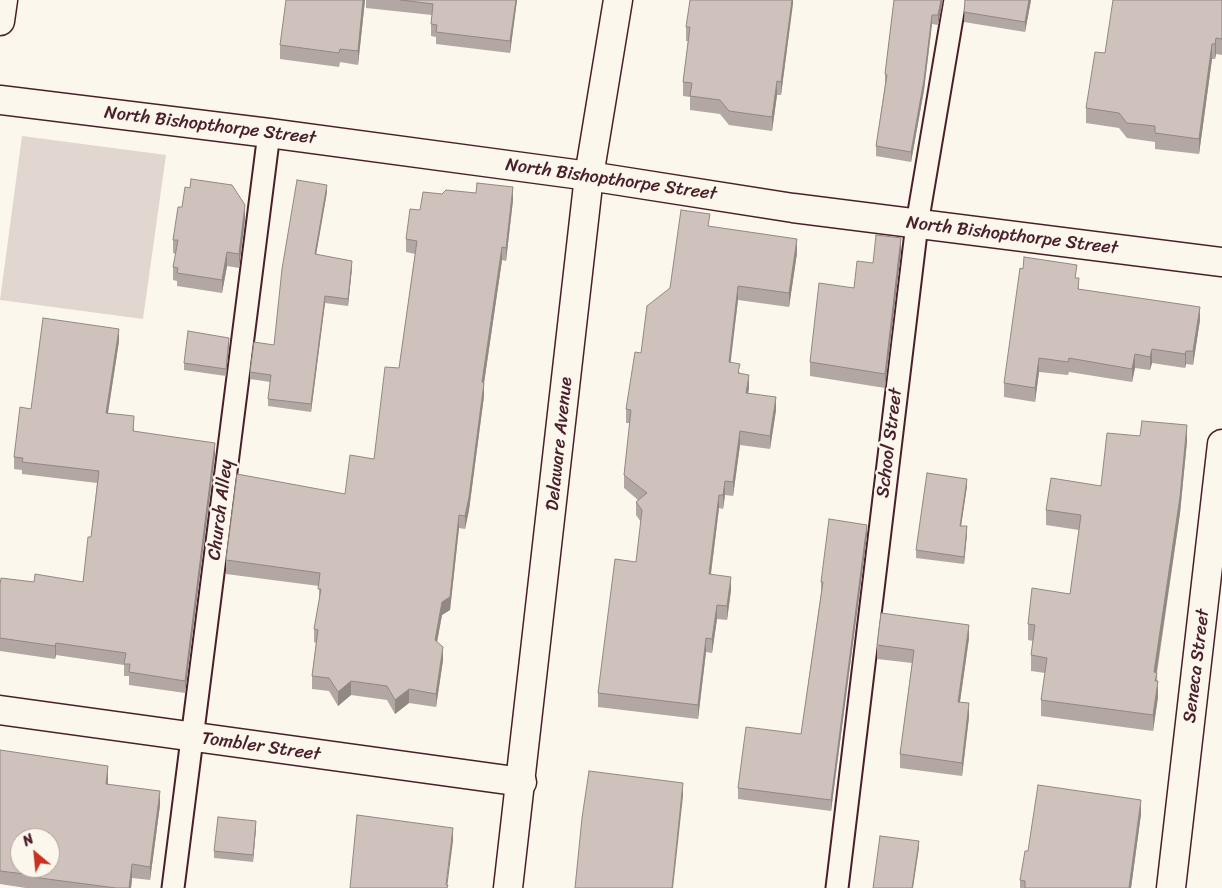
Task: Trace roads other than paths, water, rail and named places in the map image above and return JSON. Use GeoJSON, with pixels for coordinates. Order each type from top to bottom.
{"type":"FeatureCollection","features":[{"type":"Feature","properties":{"kind":"street"},"geometry":{"type":"LineString","coordinates":[[0,21],[3,0]]}},
{"type":"Feature","properties":{"kind":"street","name":"Delaware Avenue"},"geometry":{"type":"LineString","coordinates":[[508,888],[522,782],[589,176],[618,0]]}},
{"type":"Feature","properties":{"kind":"street","name":"North Bishopthorpe Street"},"geometry":{"type":"LineString","coordinates":[[0,100],[269,133],[589,176],[916,224],[1222,262]]}},
{"type":"Feature","properties":{"kind":"street","name":"Seneca Street"},"geometry":{"type":"LineString","coordinates":[[1171,888],[1222,444]]}},
{"type":"Feature","properties":{"kind":"street","name":"Tombler Street"},"geometry":{"type":"LineString","coordinates":[[0,710],[522,782]]}},
{"type":"Feature","properties":{"kind":"lane","name":"School Street"},"geometry":{"type":"LineString","coordinates":[[838,888],[916,224],[955,0]]}},
{"type":"Feature","properties":{"kind":"lane","name":"Church Alley"},"geometry":{"type":"LineString","coordinates":[[173,888],[269,133]]}}]}
